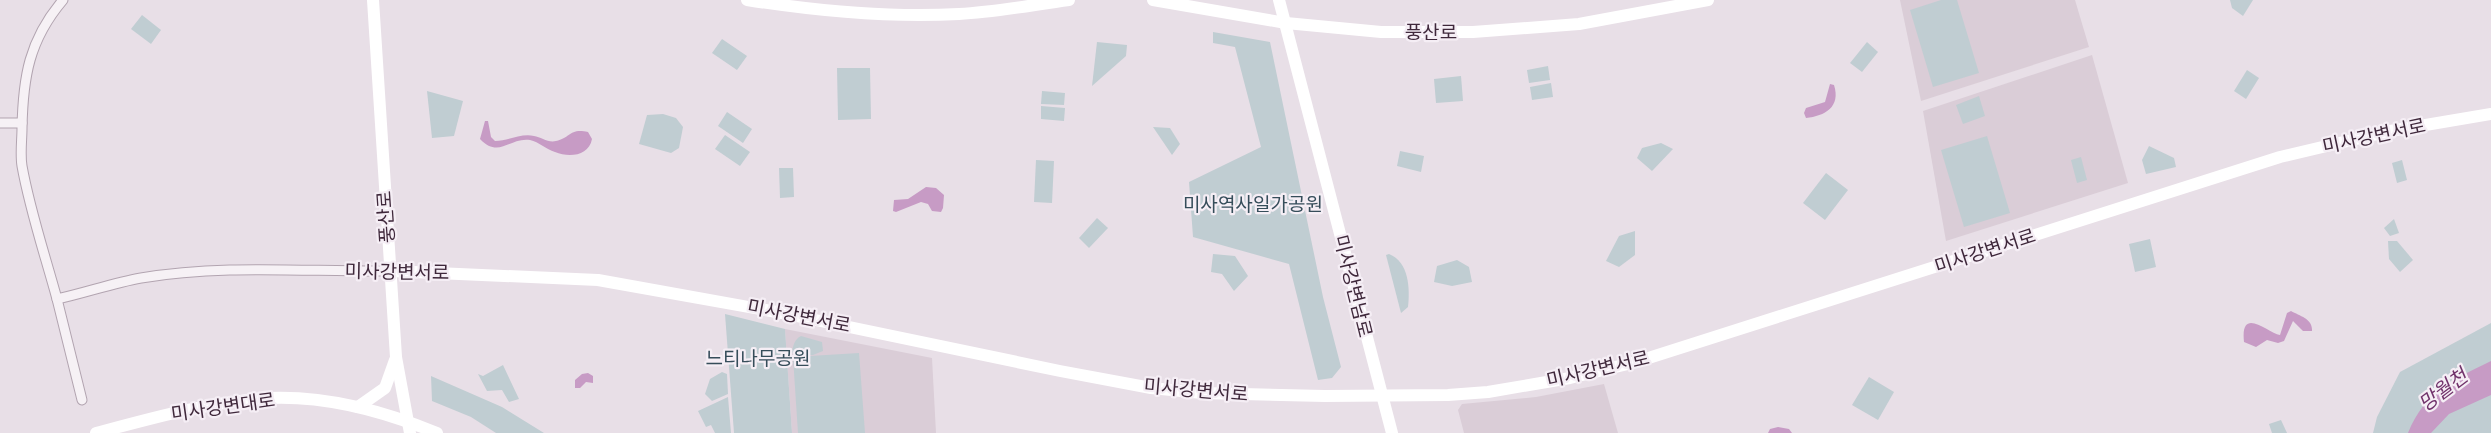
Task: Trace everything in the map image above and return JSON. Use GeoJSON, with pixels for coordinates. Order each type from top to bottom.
{"type":"FeatureCollection","features":[{"type":"Feature","properties":{"kind":"street"},"geometry":{"type":"LineString","coordinates":[[62,0],[46,23],[30,54],[24,87],[22,165],[82,400]]}},
{"type":"Feature","properties":{"kind":"street","name":"풍산로"},"geometry":{"type":"LineString","coordinates":[[373,0],[396,357],[409,428]]}},
{"type":"Feature","properties":{"kind":"street"},"geometry":{"type":"LineString","coordinates":[[747,0],[848,13],[900,15],[960,14],[1068,0]]}},
{"type":"Feature","properties":{"kind":"street","name":"풍산로"},"geometry":{"type":"LineString","coordinates":[[1153,0],[1286,23],[1381,32],[1473,32],[1579,24],[1708,0]]}},
{"type":"Feature","properties":{"kind":"street","name":"미사강변남로"},"geometry":{"type":"LineString","coordinates":[[1279,0],[1392,433]]}},
{"type":"Feature","properties":{"kind":"street","name":"미사강변서로"},"geometry":{"type":"LineString","coordinates":[[56,299],[141,278],[201,271],[286,268],[561,277],[606,281],[782,313],[1060,371],[1178,391],[1251,395],[1381,395],[1488,392],[1570,378],[1626,364],[2280,157],[2390,131],[2491,114]]}},
{"type":"Feature","properties":{"kind":"street"},"geometry":{"type":"LineString","coordinates":[[0,123],[22,123]]}},
{"type":"Feature","properties":{"kind":"street"},"geometry":{"type":"LineString","coordinates":[[358,407],[385,388],[396,357]]}},
{"type":"Feature","properties":{"kind":"street","name":"미사강변대로"},"geometry":{"type":"LineString","coordinates":[[96,433],[174,413],[246,400],[269,398],[324,401],[358,407],[385,413],[409,428],[437,433]]}},
{"type":"Feature","properties":{"kind":"shaded area"},"geometry":{"type":"Polygon","coordinates":[[[1900,0],[2075,0],[2089,47],[1921,101],[1900,0]]]}},
{"type":"Feature","properties":{"kind":"shaded area"},"geometry":{"type":"Polygon","coordinates":[[[2092,55],[2128,183],[1946,241],[1923,111],[2092,55]]]}},
{"type":"Feature","properties":{"kind":"shaded area"},"geometry":{"type":"Polygon","coordinates":[[[785,329],[932,358],[936,433],[792,433],[785,329]]]}},
{"type":"Feature","properties":{"kind":"shaded area"},"geometry":{"type":"Polygon","coordinates":[[[1604,384],[1618,433],[1464,433],[1458,410],[1462,404],[1536,397],[1604,384]]]}},
{"type":"Feature","properties":{"kind":"green space"},"geometry":{"type":"Polygon","coordinates":[[[1941,0],[1957,0],[1979,73],[1933,87],[1910,10],[1941,0]]]}},
{"type":"Feature","properties":{"kind":"green space"},"geometry":{"type":"Polygon","coordinates":[[[2230,0],[2253,0],[2243,16],[2232,8],[2230,0]]]}},
{"type":"Feature","properties":{"kind":"green space"},"geometry":{"type":"Polygon","coordinates":[[[142,15],[161,30],[151,44],[131,29],[142,15]]]}},
{"type":"Feature","properties":{"kind":"green space","name":"미사역사일가공원"},"geometry":{"type":"Polygon","coordinates":[[[1213,32],[1270,42],[1323,297],[1341,367],[1332,378],[1318,380],[1289,264],[1193,237],[1189,182],[1261,147],[1235,47],[1213,43],[1213,32]]]}},
{"type":"Feature","properties":{"kind":"green space"},"geometry":{"type":"Polygon","coordinates":[[[722,39],[747,56],[737,70],[712,53],[722,39]]]}},
{"type":"Feature","properties":{"kind":"green space"},"geometry":{"type":"Polygon","coordinates":[[[1097,42],[1127,45],[1126,56],[1092,86],[1097,42]]]}},
{"type":"Feature","properties":{"kind":"green space"},"geometry":{"type":"Polygon","coordinates":[[[1867,42],[1878,52],[1862,72],[1850,63],[1867,42]]]}},
{"type":"Feature","properties":{"kind":"green space"},"geometry":{"type":"Polygon","coordinates":[[[1548,66],[1550,80],[1529,83],[1527,70],[1548,66]]]}},
{"type":"Feature","properties":{"kind":"green space"},"geometry":{"type":"Polygon","coordinates":[[[837,68],[870,68],[871,119],[838,120],[837,68]]]}},
{"type":"Feature","properties":{"kind":"green space"},"geometry":{"type":"Polygon","coordinates":[[[2247,70],[2259,78],[2246,99],[2234,91],[2247,70]]]}},
{"type":"Feature","properties":{"kind":"green space"},"geometry":{"type":"Polygon","coordinates":[[[1461,76],[1463,101],[1436,103],[1434,79],[1461,76]]]}},
{"type":"Feature","properties":{"kind":"green space"},"geometry":{"type":"Polygon","coordinates":[[[1551,83],[1553,97],[1532,100],[1530,87],[1551,83]]]}},
{"type":"Feature","properties":{"kind":"green space"},"geometry":{"type":"Polygon","coordinates":[[[427,91],[463,101],[454,136],[432,138],[427,91]]]}},
{"type":"Feature","properties":{"kind":"green space"},"geometry":{"type":"Polygon","coordinates":[[[1042,91],[1065,93],[1064,105],[1041,104],[1042,91]]]}},
{"type":"Feature","properties":{"kind":"green space"},"geometry":{"type":"Polygon","coordinates":[[[1979,96],[1985,116],[1963,124],[1956,105],[1979,96]]]}},
{"type":"Feature","properties":{"kind":"green space"},"geometry":{"type":"Polygon","coordinates":[[[1041,106],[1065,108],[1064,121],[1041,119],[1041,106]]]}},
{"type":"Feature","properties":{"kind":"green space"},"geometry":{"type":"Polygon","coordinates":[[[727,112],[752,129],[743,143],[718,126],[727,112]]]}},
{"type":"Feature","properties":{"kind":"green space"},"geometry":{"type":"Polygon","coordinates":[[[663,114],[676,118],[683,127],[679,148],[671,153],[639,144],[647,115],[663,114]]]}},
{"type":"Feature","properties":{"kind":"green space"},"geometry":{"type":"Polygon","coordinates":[[[1153,127],[1170,128],[1180,144],[1172,155],[1153,127]]]}},
{"type":"Feature","properties":{"kind":"green space"},"geometry":{"type":"Polygon","coordinates":[[[725,135],[750,152],[740,166],[715,149],[725,135]]]}},
{"type":"Feature","properties":{"kind":"green space"},"geometry":{"type":"Polygon","coordinates":[[[1987,136],[2010,213],[1964,227],[1941,150],[1987,136]]]}},
{"type":"Feature","properties":{"kind":"green space"},"geometry":{"type":"Polygon","coordinates":[[[1661,143],[1673,149],[1652,171],[1637,158],[1642,148],[1661,143]]]}},
{"type":"Feature","properties":{"kind":"green space"},"geometry":{"type":"Polygon","coordinates":[[[2149,146],[2174,158],[2176,167],[2146,174],[2142,160],[2149,146]]]}},
{"type":"Feature","properties":{"kind":"green space"},"geometry":{"type":"Polygon","coordinates":[[[1400,151],[1424,156],[1421,172],[1397,166],[1400,151]]]}},
{"type":"Feature","properties":{"kind":"green space"},"geometry":{"type":"Polygon","coordinates":[[[2081,157],[2087,180],[2077,183],[2071,160],[2081,157]]]}},
{"type":"Feature","properties":{"kind":"green space"},"geometry":{"type":"Polygon","coordinates":[[[1036,160],[1054,161],[1052,203],[1034,202],[1036,160]]]}},
{"type":"Feature","properties":{"kind":"green space"},"geometry":{"type":"Polygon","coordinates":[[[2402,160],[2407,180],[2397,183],[2392,163],[2402,160]]]}},
{"type":"Feature","properties":{"kind":"green space"},"geometry":{"type":"Polygon","coordinates":[[[779,168],[793,168],[794,197],[780,198],[779,168]]]}},
{"type":"Feature","properties":{"kind":"green space"},"geometry":{"type":"Polygon","coordinates":[[[1826,173],[1848,190],[1825,220],[1803,203],[1826,173]]]}},
{"type":"Feature","properties":{"kind":"green space"},"geometry":{"type":"Polygon","coordinates":[[[1097,218],[1108,228],[1089,248],[1079,238],[1097,218]]]}},
{"type":"Feature","properties":{"kind":"green space"},"geometry":{"type":"Polygon","coordinates":[[[2394,219],[2399,233],[2390,236],[2384,228],[2394,219]]]}},
{"type":"Feature","properties":{"kind":"green space"},"geometry":{"type":"Polygon","coordinates":[[[1635,231],[1635,255],[1619,267],[1606,261],[1619,236],[1635,231]]]}},
{"type":"Feature","properties":{"kind":"green space"},"geometry":{"type":"Polygon","coordinates":[[[2150,239],[2156,267],[2135,272],[2129,244],[2150,239]]]}},
{"type":"Feature","properties":{"kind":"green space"},"geometry":{"type":"Polygon","coordinates":[[[2388,241],[2397,241],[2413,260],[2400,272],[2389,259],[2388,241]]]}},
{"type":"Feature","properties":{"kind":"green space"},"geometry":{"type":"Polygon","coordinates":[[[1213,254],[1235,256],[1248,276],[1234,291],[1222,274],[1211,272],[1213,254]]]}},
{"type":"Feature","properties":{"kind":"green space"},"geometry":{"type":"Polygon","coordinates":[[[1389,254],[1401,263],[1407,276],[1408,307],[1401,313],[1386,255],[1389,254]]]}},
{"type":"Feature","properties":{"kind":"green space"},"geometry":{"type":"Polygon","coordinates":[[[1457,260],[1469,267],[1472,282],[1452,286],[1434,282],[1437,266],[1457,260]]]}},
{"type":"Feature","properties":{"kind":"green space","name":"느티나무공원"},"geometry":{"type":"Polygon","coordinates":[[[725,314],[785,329],[792,433],[734,433],[725,314]]]}},
{"type":"Feature","properties":{"kind":"green space"},"geometry":{"type":"Polygon","coordinates":[[[2491,323],[2491,433],[2373,433],[2377,417],[2400,372],[2491,323]]]}},
{"type":"Feature","properties":{"kind":"green space"},"geometry":{"type":"Polygon","coordinates":[[[801,336],[822,342],[823,351],[813,355],[795,356],[792,352],[793,347],[801,336]]]}},
{"type":"Feature","properties":{"kind":"green space"},"geometry":{"type":"Polygon","coordinates":[[[859,353],[865,433],[798,433],[793,357],[859,353]]]}},
{"type":"Feature","properties":{"kind":"green space"},"geometry":{"type":"Polygon","coordinates":[[[503,365],[519,399],[509,402],[502,390],[487,391],[478,374],[483,376],[503,365]]]}},
{"type":"Feature","properties":{"kind":"green space"},"geometry":{"type":"Polygon","coordinates":[[[722,372],[727,374],[728,394],[712,401],[705,394],[710,379],[722,372]]]}},
{"type":"Feature","properties":{"kind":"green space"},"geometry":{"type":"Polygon","coordinates":[[[431,376],[502,407],[544,433],[496,433],[471,417],[432,401],[431,376]]]}},
{"type":"Feature","properties":{"kind":"green space"},"geometry":{"type":"Polygon","coordinates":[[[1869,377],[1894,392],[1878,420],[1852,405],[1869,377]]]}},
{"type":"Feature","properties":{"kind":"green space"},"geometry":{"type":"Polygon","coordinates":[[[728,397],[731,433],[715,433],[711,425],[706,427],[698,411],[728,397]]]}},
{"type":"Feature","properties":{"kind":"green space"},"geometry":{"type":"Polygon","coordinates":[[[2281,420],[2287,433],[2272,433],[2269,424],[2281,420]]]}},
{"type":"Feature","properties":{"kind":"water"},"geometry":{"type":"Polygon","coordinates":[[[1830,84],[1834,85],[1836,93],[1833,105],[1830,109],[1819,115],[1806,118],[1804,113],[1806,108],[1825,102],[1830,84]]]}},
{"type":"Feature","properties":{"kind":"water"},"geometry":{"type":"Polygon","coordinates":[[[485,121],[488,121],[491,137],[495,141],[529,135],[553,141],[561,140],[577,131],[588,132],[592,139],[587,149],[572,155],[560,154],[530,140],[516,141],[505,146],[493,147],[480,139],[485,121]]]}},
{"type":"Feature","properties":{"kind":"water"},"geometry":{"type":"Polygon","coordinates":[[[926,187],[936,188],[944,195],[941,212],[932,211],[928,204],[921,202],[896,212],[893,211],[894,200],[908,199],[926,187]]]}},
{"type":"Feature","properties":{"kind":"water"},"geometry":{"type":"Polygon","coordinates":[[[2291,311],[2308,321],[2312,331],[2303,331],[2293,321],[2284,341],[2278,343],[2267,340],[2256,347],[2244,342],[2244,331],[2246,325],[2250,323],[2280,335],[2287,313],[2291,311]]]}},
{"type":"Feature","properties":{"kind":"water","name":"망월천"},"geometry":{"type":"Polygon","coordinates":[[[2491,361],[2491,395],[2449,414],[2431,433],[2408,433],[2423,407],[2442,388],[2464,374],[2491,361]]]}},
{"type":"Feature","properties":{"kind":"water"},"geometry":{"type":"Polygon","coordinates":[[[588,373],[593,376],[593,383],[586,382],[580,388],[575,388],[575,380],[582,374],[588,373]]]}},
{"type":"Feature","properties":{"kind":"water"},"geometry":{"type":"Polygon","coordinates":[[[1778,427],[1789,429],[1792,433],[1768,433],[1770,429],[1778,427]]]}}]}
